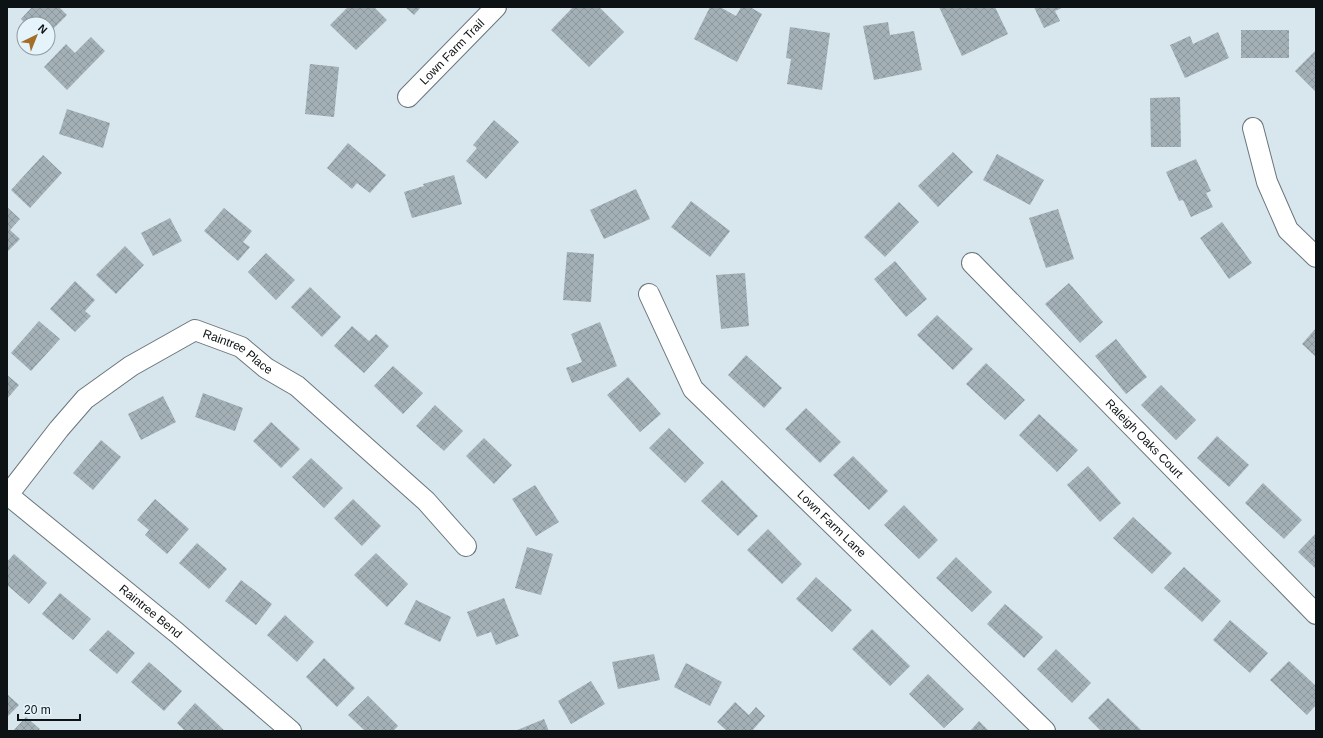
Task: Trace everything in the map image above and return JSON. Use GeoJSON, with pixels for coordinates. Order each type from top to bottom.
{"type":"FeatureCollection","features":[{"type":"Feature","properties":{"kind":"street","name":"Lown Farm Trail"},"geometry":{"type":"LineString","coordinates":[[408,97],[496,7]]}},
{"type":"Feature","properties":{"kind":"street"},"geometry":{"type":"LineString","coordinates":[[1253,128],[1267,182],[1288,230],[1316,257]]}},
{"type":"Feature","properties":{"kind":"street","name":"Raleigh Oaks Court"},"geometry":{"type":"LineString","coordinates":[[972,263],[1316,614]]}},
{"type":"Feature","properties":{"kind":"street","name":"Lown Farm Lane"},"geometry":{"type":"LineString","coordinates":[[649,294],[693,389],[1045,731]]}},
{"type":"Feature","properties":{"kind":"street","name":"Raintree Place"},"geometry":{"type":"LineString","coordinates":[[8,495],[59,429],[85,399],[131,366],[195,330],[241,347],[266,368],[297,386],[426,501],[466,546]]}},
{"type":"Feature","properties":{"kind":"street","name":"Raintree Bend"},"geometry":{"type":"LineString","coordinates":[[8,495],[176,633],[291,731]]}},
{"type":"Feature","properties":{"kind":"building"},"geometry":{"type":"Polygon","coordinates":[[[32,7],[59,7],[67,15],[56,26],[56,16],[24,16],[32,7]]]}},
{"type":"Feature","properties":{"kind":"building"},"geometry":{"type":"Polygon","coordinates":[[[348,7],[374,7],[387,20],[356,50],[330,25],[348,7]]]}},
{"type":"Feature","properties":{"kind":"building"},"geometry":{"type":"Polygon","coordinates":[[[405,7],[421,7],[414,15],[405,7]]]}},
{"type":"Feature","properties":{"kind":"building"},"geometry":{"type":"Polygon","coordinates":[[[573,7],[599,7],[624,32],[589,67],[551,30],[573,7]]]}},
{"type":"Feature","properties":{"kind":"building"},"geometry":{"type":"Polygon","coordinates":[[[710,7],[720,7],[736,16],[741,7],[750,7],[762,14],[737,62],[694,39],[710,7]]]}},
{"type":"Feature","properties":{"kind":"building"},"geometry":{"type":"Polygon","coordinates":[[[939,7],[995,7],[1008,34],[962,56],[939,7]]]}},
{"type":"Feature","properties":{"kind":"building"},"geometry":{"type":"Polygon","coordinates":[[[1034,7],[1064,7],[1055,11],[1060,21],[1044,28],[1034,7]]]}},
{"type":"Feature","properties":{"kind":"building"},"geometry":{"type":"Polygon","coordinates":[[[888,22],[890,35],[914,31],[922,70],[874,80],[863,26],[888,22]]]}},
{"type":"Feature","properties":{"kind":"building"},"geometry":{"type":"Polygon","coordinates":[[[790,27],[830,33],[822,90],[787,84],[791,59],[786,58],[790,27]]]}},
{"type":"Feature","properties":{"kind":"building"},"geometry":{"type":"Polygon","coordinates":[[[1241,30],[1289,30],[1289,58],[1241,58],[1241,30]]]}},
{"type":"Feature","properties":{"kind":"building"},"geometry":{"type":"Polygon","coordinates":[[[1218,32],[1229,58],[1185,78],[1170,45],[1190,36],[1193,44],[1218,32]]]}},
{"type":"Feature","properties":{"kind":"building"},"geometry":{"type":"Polygon","coordinates":[[[91,37],[105,51],[67,90],[44,67],[66,44],[75,53],[91,37]]]}},
{"type":"Feature","properties":{"kind":"building"},"geometry":{"type":"Polygon","coordinates":[[[1316,50],[1316,92],[1295,71],[1316,50]]]}},
{"type":"Feature","properties":{"kind":"building"},"geometry":{"type":"Polygon","coordinates":[[[310,64],[339,67],[334,117],[305,114],[310,64]]]}},
{"type":"Feature","properties":{"kind":"building"},"geometry":{"type":"Polygon","coordinates":[[[1180,97],[1181,147],[1151,147],[1150,98],[1180,97]]]}},
{"type":"Feature","properties":{"kind":"building"},"geometry":{"type":"Polygon","coordinates":[[[67,109],[110,123],[103,148],[59,134],[67,109]]]}},
{"type":"Feature","properties":{"kind":"building"},"geometry":{"type":"Polygon","coordinates":[[[494,120],[519,142],[486,179],[466,161],[477,148],[473,145],[494,120]]]}},
{"type":"Feature","properties":{"kind":"building"},"geometry":{"type":"Polygon","coordinates":[[[348,143],[386,175],[370,193],[357,183],[352,189],[327,168],[348,143]]]}},
{"type":"Feature","properties":{"kind":"building"},"geometry":{"type":"Polygon","coordinates":[[[953,152],[973,172],[938,207],[918,186],[953,152]]]}},
{"type":"Feature","properties":{"kind":"building"},"geometry":{"type":"Polygon","coordinates":[[[997,154],[1044,180],[1030,205],[983,180],[997,154]]]}},
{"type":"Feature","properties":{"kind":"building"},"geometry":{"type":"Polygon","coordinates":[[[43,155],[62,173],[30,208],[11,190],[43,155]]]}},
{"type":"Feature","properties":{"kind":"building"},"geometry":{"type":"Polygon","coordinates":[[[1196,159],[1211,191],[1206,193],[1213,207],[1191,217],[1183,200],[1179,201],[1166,172],[1196,159]]]}},
{"type":"Feature","properties":{"kind":"building"},"geometry":{"type":"Polygon","coordinates":[[[454,175],[462,204],[412,218],[404,192],[424,186],[423,184],[454,175]]]}},
{"type":"Feature","properties":{"kind":"building"},"geometry":{"type":"Polygon","coordinates":[[[636,189],[650,219],[604,239],[590,210],[636,189]]]}},
{"type":"Feature","properties":{"kind":"building"},"geometry":{"type":"Polygon","coordinates":[[[691,201],[730,231],[710,257],[671,227],[691,201]]]}},
{"type":"Feature","properties":{"kind":"building"},"geometry":{"type":"Polygon","coordinates":[[[899,202],[919,222],[885,257],[864,237],[899,202]]]}},
{"type":"Feature","properties":{"kind":"building"},"geometry":{"type":"Polygon","coordinates":[[[7,207],[20,219],[10,230],[20,239],[7,252],[7,207]]]}},
{"type":"Feature","properties":{"kind":"building"},"geometry":{"type":"Polygon","coordinates":[[[224,208],[252,231],[243,242],[250,247],[238,261],[204,231],[224,208]]]}},
{"type":"Feature","properties":{"kind":"building"},"geometry":{"type":"Polygon","coordinates":[[[1058,209],[1074,259],[1046,268],[1029,218],[1058,209]]]}},
{"type":"Feature","properties":{"kind":"building"},"geometry":{"type":"Polygon","coordinates":[[[170,218],[182,241],[153,256],[141,233],[170,218]]]}},
{"type":"Feature","properties":{"kind":"building"},"geometry":{"type":"Polygon","coordinates":[[[1222,222],[1252,263],[1229,279],[1200,238],[1222,222]]]}},
{"type":"Feature","properties":{"kind":"building"},"geometry":{"type":"Polygon","coordinates":[[[125,246],[144,265],[116,294],[96,275],[125,246]]]}},
{"type":"Feature","properties":{"kind":"building"},"geometry":{"type":"Polygon","coordinates":[[[567,252],[594,254],[591,302],[563,300],[567,252]]]}},
{"type":"Feature","properties":{"kind":"building"},"geometry":{"type":"Polygon","coordinates":[[[266,253],[295,280],[276,300],[248,272],[266,253]]]}},
{"type":"Feature","properties":{"kind":"building"},"geometry":{"type":"Polygon","coordinates":[[[895,261],[927,299],[906,317],[874,279],[895,261]]]}},
{"type":"Feature","properties":{"kind":"building"},"geometry":{"type":"Polygon","coordinates":[[[745,273],[749,326],[721,329],[716,275],[745,273]]]}},
{"type":"Feature","properties":{"kind":"building"},"geometry":{"type":"Polygon","coordinates":[[[75,281],[95,300],[85,311],[91,316],[75,332],[50,309],[75,281]]]}},
{"type":"Feature","properties":{"kind":"building"},"geometry":{"type":"Polygon","coordinates":[[[1069,283],[1103,322],[1080,343],[1045,304],[1069,283]]]}},
{"type":"Feature","properties":{"kind":"building"},"geometry":{"type":"Polygon","coordinates":[[[310,287],[341,317],[322,337],[291,307],[310,287]]]}},
{"type":"Feature","properties":{"kind":"building"},"geometry":{"type":"Polygon","coordinates":[[[937,315],[973,349],[953,370],[917,335],[937,315]]]}},
{"type":"Feature","properties":{"kind":"building"},"geometry":{"type":"Polygon","coordinates":[[[39,321],[60,339],[31,371],[11,353],[39,321]]]}},
{"type":"Feature","properties":{"kind":"building"},"geometry":{"type":"Polygon","coordinates":[[[600,322],[617,366],[572,383],[566,368],[582,362],[571,334],[600,322]]]}},
{"type":"Feature","properties":{"kind":"building"},"geometry":{"type":"Polygon","coordinates":[[[352,326],[369,341],[376,334],[389,346],[364,373],[334,346],[352,326]]]}},
{"type":"Feature","properties":{"kind":"building"},"geometry":{"type":"Polygon","coordinates":[[[1316,328],[1316,357],[1302,344],[1316,328]]]}},
{"type":"Feature","properties":{"kind":"building"},"geometry":{"type":"Polygon","coordinates":[[[1116,339],[1147,377],[1126,394],[1095,356],[1116,339]]]}},
{"type":"Feature","properties":{"kind":"building"},"geometry":{"type":"Polygon","coordinates":[[[746,355],[782,388],[764,408],[728,375],[746,355]]]}},
{"type":"Feature","properties":{"kind":"building"},"geometry":{"type":"Polygon","coordinates":[[[986,363],[1025,400],[1005,420],[966,384],[986,363]]]}},
{"type":"Feature","properties":{"kind":"building"},"geometry":{"type":"Polygon","coordinates":[[[393,366],[423,393],[403,414],[374,386],[393,366]]]}},
{"type":"Feature","properties":{"kind":"building"},"geometry":{"type":"Polygon","coordinates":[[[7,375],[19,385],[7,399],[7,375]]]}},
{"type":"Feature","properties":{"kind":"building"},"geometry":{"type":"Polygon","coordinates":[[[628,377],[661,414],[640,432],[607,395],[628,377]]]}},
{"type":"Feature","properties":{"kind":"building"},"geometry":{"type":"Polygon","coordinates":[[[1161,385],[1196,420],[1176,440],[1141,405],[1161,385]]]}},
{"type":"Feature","properties":{"kind":"building"},"geometry":{"type":"Polygon","coordinates":[[[203,393],[243,408],[235,431],[195,417],[203,393]]]}},
{"type":"Feature","properties":{"kind":"building"},"geometry":{"type":"Polygon","coordinates":[[[163,396],[176,422],[141,440],[128,414],[163,396]]]}},
{"type":"Feature","properties":{"kind":"building"},"geometry":{"type":"Polygon","coordinates":[[[435,405],[463,431],[444,451],[416,426],[435,405]]]}},
{"type":"Feature","properties":{"kind":"building"},"geometry":{"type":"Polygon","coordinates":[[[806,408],[841,442],[820,463],[785,429],[806,408]]]}},
{"type":"Feature","properties":{"kind":"building"},"geometry":{"type":"Polygon","coordinates":[[[1039,414],[1078,450],[1057,472],[1019,435],[1039,414]]]}},
{"type":"Feature","properties":{"kind":"building"},"geometry":{"type":"Polygon","coordinates":[[[271,422],[300,449],[281,468],[253,441],[271,422]]]}},
{"type":"Feature","properties":{"kind":"building"},"geometry":{"type":"Polygon","coordinates":[[[669,428],[704,463],[685,483],[649,448],[669,428]]]}},
{"type":"Feature","properties":{"kind":"building"},"geometry":{"type":"Polygon","coordinates":[[[1217,436],[1249,465],[1229,487],[1197,458],[1217,436]]]}},
{"type":"Feature","properties":{"kind":"building"},"geometry":{"type":"Polygon","coordinates":[[[484,438],[512,465],[494,484],[466,456],[484,438]]]}},
{"type":"Feature","properties":{"kind":"building"},"geometry":{"type":"Polygon","coordinates":[[[101,440],[121,457],[93,490],[73,473],[101,440]]]}},
{"type":"Feature","properties":{"kind":"building"},"geometry":{"type":"Polygon","coordinates":[[[853,456],[888,491],[869,510],[833,475],[853,456]]]}},
{"type":"Feature","properties":{"kind":"building"},"geometry":{"type":"Polygon","coordinates":[[[311,458],[343,488],[324,508],[292,477],[311,458]]]}},
{"type":"Feature","properties":{"kind":"building"},"geometry":{"type":"Polygon","coordinates":[[[1088,466],[1121,503],[1100,522],[1067,485],[1088,466]]]}},
{"type":"Feature","properties":{"kind":"building"},"geometry":{"type":"Polygon","coordinates":[[[722,480],[758,516],[738,536],[701,501],[722,480]]]}},
{"type":"Feature","properties":{"kind":"building"},"geometry":{"type":"Polygon","coordinates":[[[1263,483],[1302,520],[1284,539],[1245,503],[1263,483]]]}},
{"type":"Feature","properties":{"kind":"building"},"geometry":{"type":"Polygon","coordinates":[[[535,485],[559,522],[536,536],[512,499],[535,485]]]}},
{"type":"Feature","properties":{"kind":"building"},"geometry":{"type":"Polygon","coordinates":[[[155,499],[189,529],[167,554],[145,535],[149,530],[137,520],[155,499]]]}},
{"type":"Feature","properties":{"kind":"building"},"geometry":{"type":"Polygon","coordinates":[[[353,499],[381,526],[362,546],[334,518],[353,499]]]}},
{"type":"Feature","properties":{"kind":"building"},"geometry":{"type":"Polygon","coordinates":[[[904,505],[938,540],[919,559],[884,525],[904,505]]]}},
{"type":"Feature","properties":{"kind":"building"},"geometry":{"type":"Polygon","coordinates":[[[1133,517],[1172,553],[1152,574],[1113,538],[1133,517]]]}},
{"type":"Feature","properties":{"kind":"building"},"geometry":{"type":"Polygon","coordinates":[[[768,529],[802,564],[782,584],[747,550],[768,529]]]}},
{"type":"Feature","properties":{"kind":"building"},"geometry":{"type":"Polygon","coordinates":[[[1316,533],[1316,569],[1298,552],[1316,533]]]}},
{"type":"Feature","properties":{"kind":"building"},"geometry":{"type":"Polygon","coordinates":[[[197,543],[227,569],[209,589],[179,563],[197,543]]]}},
{"type":"Feature","properties":{"kind":"building"},"geometry":{"type":"Polygon","coordinates":[[[527,547],[553,554],[541,595],[515,588],[527,547]]]}},
{"type":"Feature","properties":{"kind":"building"},"geometry":{"type":"Polygon","coordinates":[[[376,553],[408,584],[387,607],[354,575],[376,553]]]}},
{"type":"Feature","properties":{"kind":"building"},"geometry":{"type":"Polygon","coordinates":[[[14,554],[47,583],[29,604],[7,585],[7,562],[14,554]]]}},
{"type":"Feature","properties":{"kind":"building"},"geometry":{"type":"Polygon","coordinates":[[[956,557],[992,592],[972,612],[936,578],[956,557]]]}},
{"type":"Feature","properties":{"kind":"building"},"geometry":{"type":"Polygon","coordinates":[[[1184,567],[1221,601],[1202,622],[1164,588],[1184,567]]]}},
{"type":"Feature","properties":{"kind":"building"},"geometry":{"type":"Polygon","coordinates":[[[816,577],[852,610],[832,632],[796,599],[816,577]]]}},
{"type":"Feature","properties":{"kind":"building"},"geometry":{"type":"Polygon","coordinates":[[[241,580],[272,604],[256,625],[225,601],[241,580]]]}},
{"type":"Feature","properties":{"kind":"building"},"geometry":{"type":"Polygon","coordinates":[[[60,593],[91,619],[73,640],[42,614],[60,593]]]}},
{"type":"Feature","properties":{"kind":"building"},"geometry":{"type":"Polygon","coordinates":[[[504,598],[519,636],[496,645],[491,632],[477,637],[467,612],[504,598]]]}},
{"type":"Feature","properties":{"kind":"building"},"geometry":{"type":"Polygon","coordinates":[[[416,600],[451,617],[440,642],[404,624],[416,600]]]}},
{"type":"Feature","properties":{"kind":"building"},"geometry":{"type":"Polygon","coordinates":[[[1005,604],[1043,637],[1024,658],[987,624],[1005,604]]]}},
{"type":"Feature","properties":{"kind":"building"},"geometry":{"type":"Polygon","coordinates":[[[285,615],[314,642],[297,662],[267,635],[285,615]]]}},
{"type":"Feature","properties":{"kind":"building"},"geometry":{"type":"Polygon","coordinates":[[[1230,620],[1268,653],[1250,673],[1213,640],[1230,620]]]}},
{"type":"Feature","properties":{"kind":"building"},"geometry":{"type":"Polygon","coordinates":[[[872,629],[910,666],[890,686],[852,649],[872,629]]]}},
{"type":"Feature","properties":{"kind":"building"},"geometry":{"type":"Polygon","coordinates":[[[108,630],[135,653],[117,674],[89,650],[108,630]]]}},
{"type":"Feature","properties":{"kind":"building"},"geometry":{"type":"Polygon","coordinates":[[[1056,649],[1091,683],[1072,703],[1037,669],[1056,649]]]}},
{"type":"Feature","properties":{"kind":"building"},"geometry":{"type":"Polygon","coordinates":[[[654,654],[660,680],[618,689],[612,662],[654,654]]]}},
{"type":"Feature","properties":{"kind":"building"},"geometry":{"type":"Polygon","coordinates":[[[324,658],[355,688],[337,707],[306,677],[324,658]]]}},
{"type":"Feature","properties":{"kind":"building"},"geometry":{"type":"Polygon","coordinates":[[[1289,661],[1316,686],[1316,705],[1307,715],[1270,680],[1289,661]]]}},
{"type":"Feature","properties":{"kind":"building"},"geometry":{"type":"Polygon","coordinates":[[[149,662],[182,691],[164,711],[131,682],[149,662]]]}},
{"type":"Feature","properties":{"kind":"building"},"geometry":{"type":"Polygon","coordinates":[[[686,663],[722,682],[710,706],[674,687],[686,663]]]}},
{"type":"Feature","properties":{"kind":"building"},"geometry":{"type":"Polygon","coordinates":[[[928,674],[964,709],[944,728],[909,694],[928,674]]]}},
{"type":"Feature","properties":{"kind":"building"},"geometry":{"type":"Polygon","coordinates":[[[591,681],[605,704],[571,724],[558,701],[591,681]]]}},
{"type":"Feature","properties":{"kind":"building"},"geometry":{"type":"Polygon","coordinates":[[[7,694],[19,705],[7,717],[7,694]]]}},
{"type":"Feature","properties":{"kind":"building"},"geometry":{"type":"Polygon","coordinates":[[[368,696],[398,726],[393,731],[365,731],[348,715],[368,696]]]}},
{"type":"Feature","properties":{"kind":"building"},"geometry":{"type":"Polygon","coordinates":[[[1108,698],[1142,731],[1101,731],[1088,718],[1108,698]]]}},
{"type":"Feature","properties":{"kind":"building"},"geometry":{"type":"Polygon","coordinates":[[[735,702],[749,715],[756,707],[765,716],[752,731],[727,731],[717,722],[735,702]]]}},
{"type":"Feature","properties":{"kind":"building"},"geometry":{"type":"Polygon","coordinates":[[[195,703],[225,731],[185,731],[177,723],[195,703]]]}},
{"type":"Feature","properties":{"kind":"building"},"geometry":{"type":"Polygon","coordinates":[[[26,717],[40,729],[38,731],[13,731],[26,717]]]}},
{"type":"Feature","properties":{"kind":"building"},"geometry":{"type":"Polygon","coordinates":[[[544,719],[549,731],[515,731],[544,719]]]}},
{"type":"Feature","properties":{"kind":"building"},"geometry":{"type":"Polygon","coordinates":[[[979,721],[989,731],[970,731],[979,721]]]}}]}
